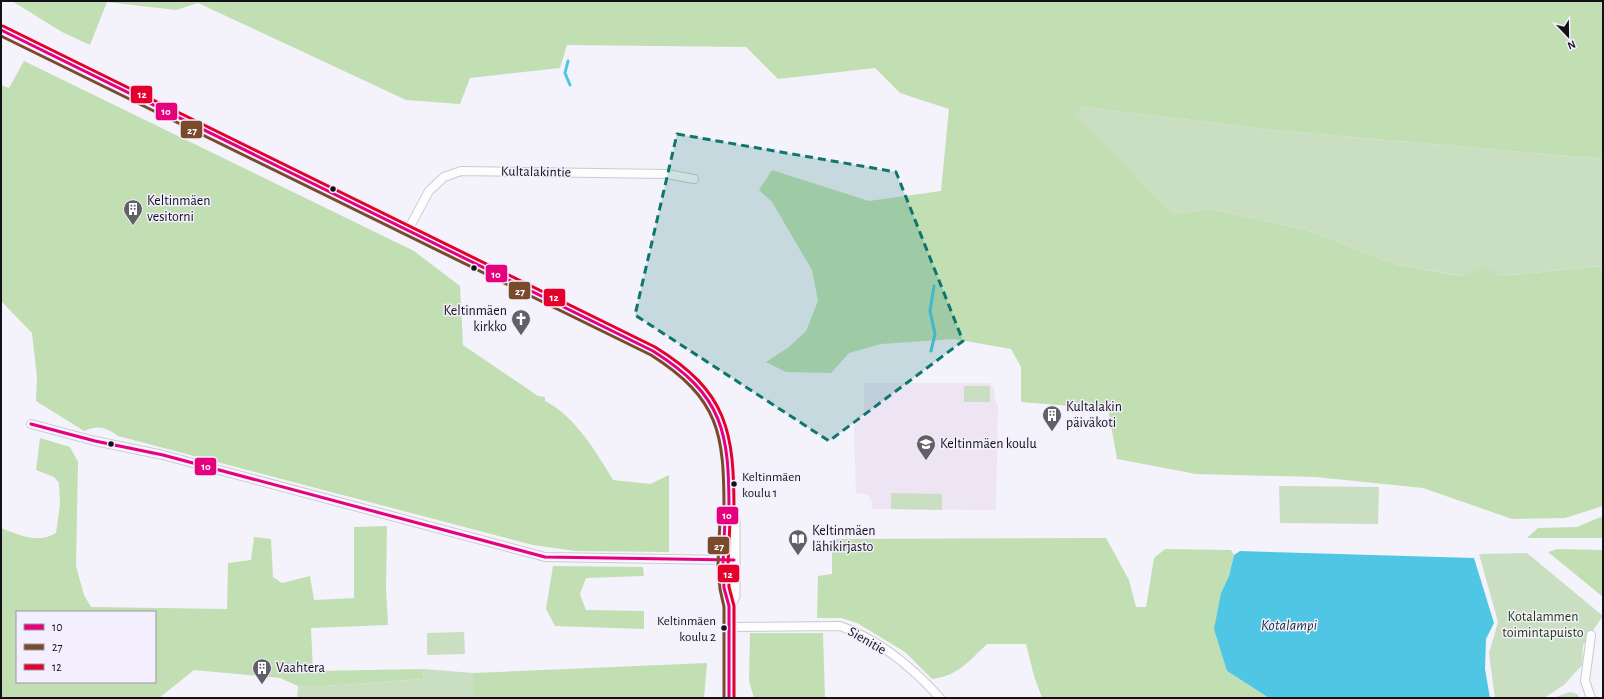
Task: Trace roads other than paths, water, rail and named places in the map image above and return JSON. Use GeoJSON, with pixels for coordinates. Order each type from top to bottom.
{"type":"FeatureCollection","features":[{"type":"Feature","properties":{"kind":"main road"},"geometry":{"type":"LineString","coordinates":[[1,30],[653,351],[680,368],[699,388],[712,407],[721,426],[727,450],[730,512],[734,521],[729,560],[734,596],[729,606],[730,698]]}},
{"type":"Feature","properties":{"kind":"street","name":"Kultalakintie"},"geometry":{"type":"LineString","coordinates":[[408,230],[429,191],[444,177],[461,171],[667,174],[694,179]]}},
{"type":"Feature","properties":{"kind":"street"},"geometry":{"type":"LineString","coordinates":[[31,424],[96,441],[163,455],[544,557],[729,560]]}},
{"type":"Feature","properties":{"kind":"street","name":"Sienitie"},"geometry":{"type":"LineString","coordinates":[[730,627],[840,626],[857,632],[877,644],[919,676],[940,698]]}},
{"type":"Feature","properties":{"kind":"street"},"geometry":{"type":"LineString","coordinates":[[1591,635],[1585,681],[1591,698]]}},
{"type":"Feature","properties":{"kind":"water","name":"Kotalampi"},"geometry":{"type":"Polygon","coordinates":[[[1240,551],[1474,558],[1494,623],[1486,639],[1485,669],[1490,698],[1269,698],[1227,671],[1214,629],[1221,593],[1229,576],[1234,555],[1240,551]]]}},
{"type":"Feature","properties":{"kind":"waterway"},"geometry":{"type":"LineString","coordinates":[[568,61],[565,73],[570,85]]}},
{"type":"Feature","properties":{"kind":"waterway"},"geometry":{"type":"LineString","coordinates":[[931,351],[935,334],[930,311],[934,286]]}},
{"type":"Feature","properties":{"kind":"place","name":"Keltinmäen vesitorni"},"geometry":{"type":"Point","coordinates":[133,226]}},
{"type":"Feature","properties":{"kind":"place","name":"Keltinmäen kirkko"},"geometry":{"type":"Point","coordinates":[521,336]}},
{"type":"Feature","properties":{"kind":"place","name":"Kultalakin päiväkoti"},"geometry":{"type":"Point","coordinates":[1052,432]}},
{"type":"Feature","properties":{"kind":"place","name":"Keltinmäen koulu"},"geometry":{"type":"Point","coordinates":[926,461]}},
{"type":"Feature","properties":{"kind":"place","name":"Keltinmäen koulu 1"},"geometry":{"type":"Point","coordinates":[734,484]}},
{"type":"Feature","properties":{"kind":"place","name":"Keltinmäen lähikirjasto"},"geometry":{"type":"Point","coordinates":[798,556]}},
{"type":"Feature","properties":{"kind":"place","name":"Keltinmäen koulu 2"},"geometry":{"type":"Point","coordinates":[724,628]}},
{"type":"Feature","properties":{"kind":"place","name":"Vaahtera"},"geometry":{"type":"Point","coordinates":[262,685]}},
{"type":"Feature","properties":{"kind":"park label","name":"Kotalammen toimintapuisto"},"geometry":{"type":"Point","coordinates":[1543,626]}}]}
